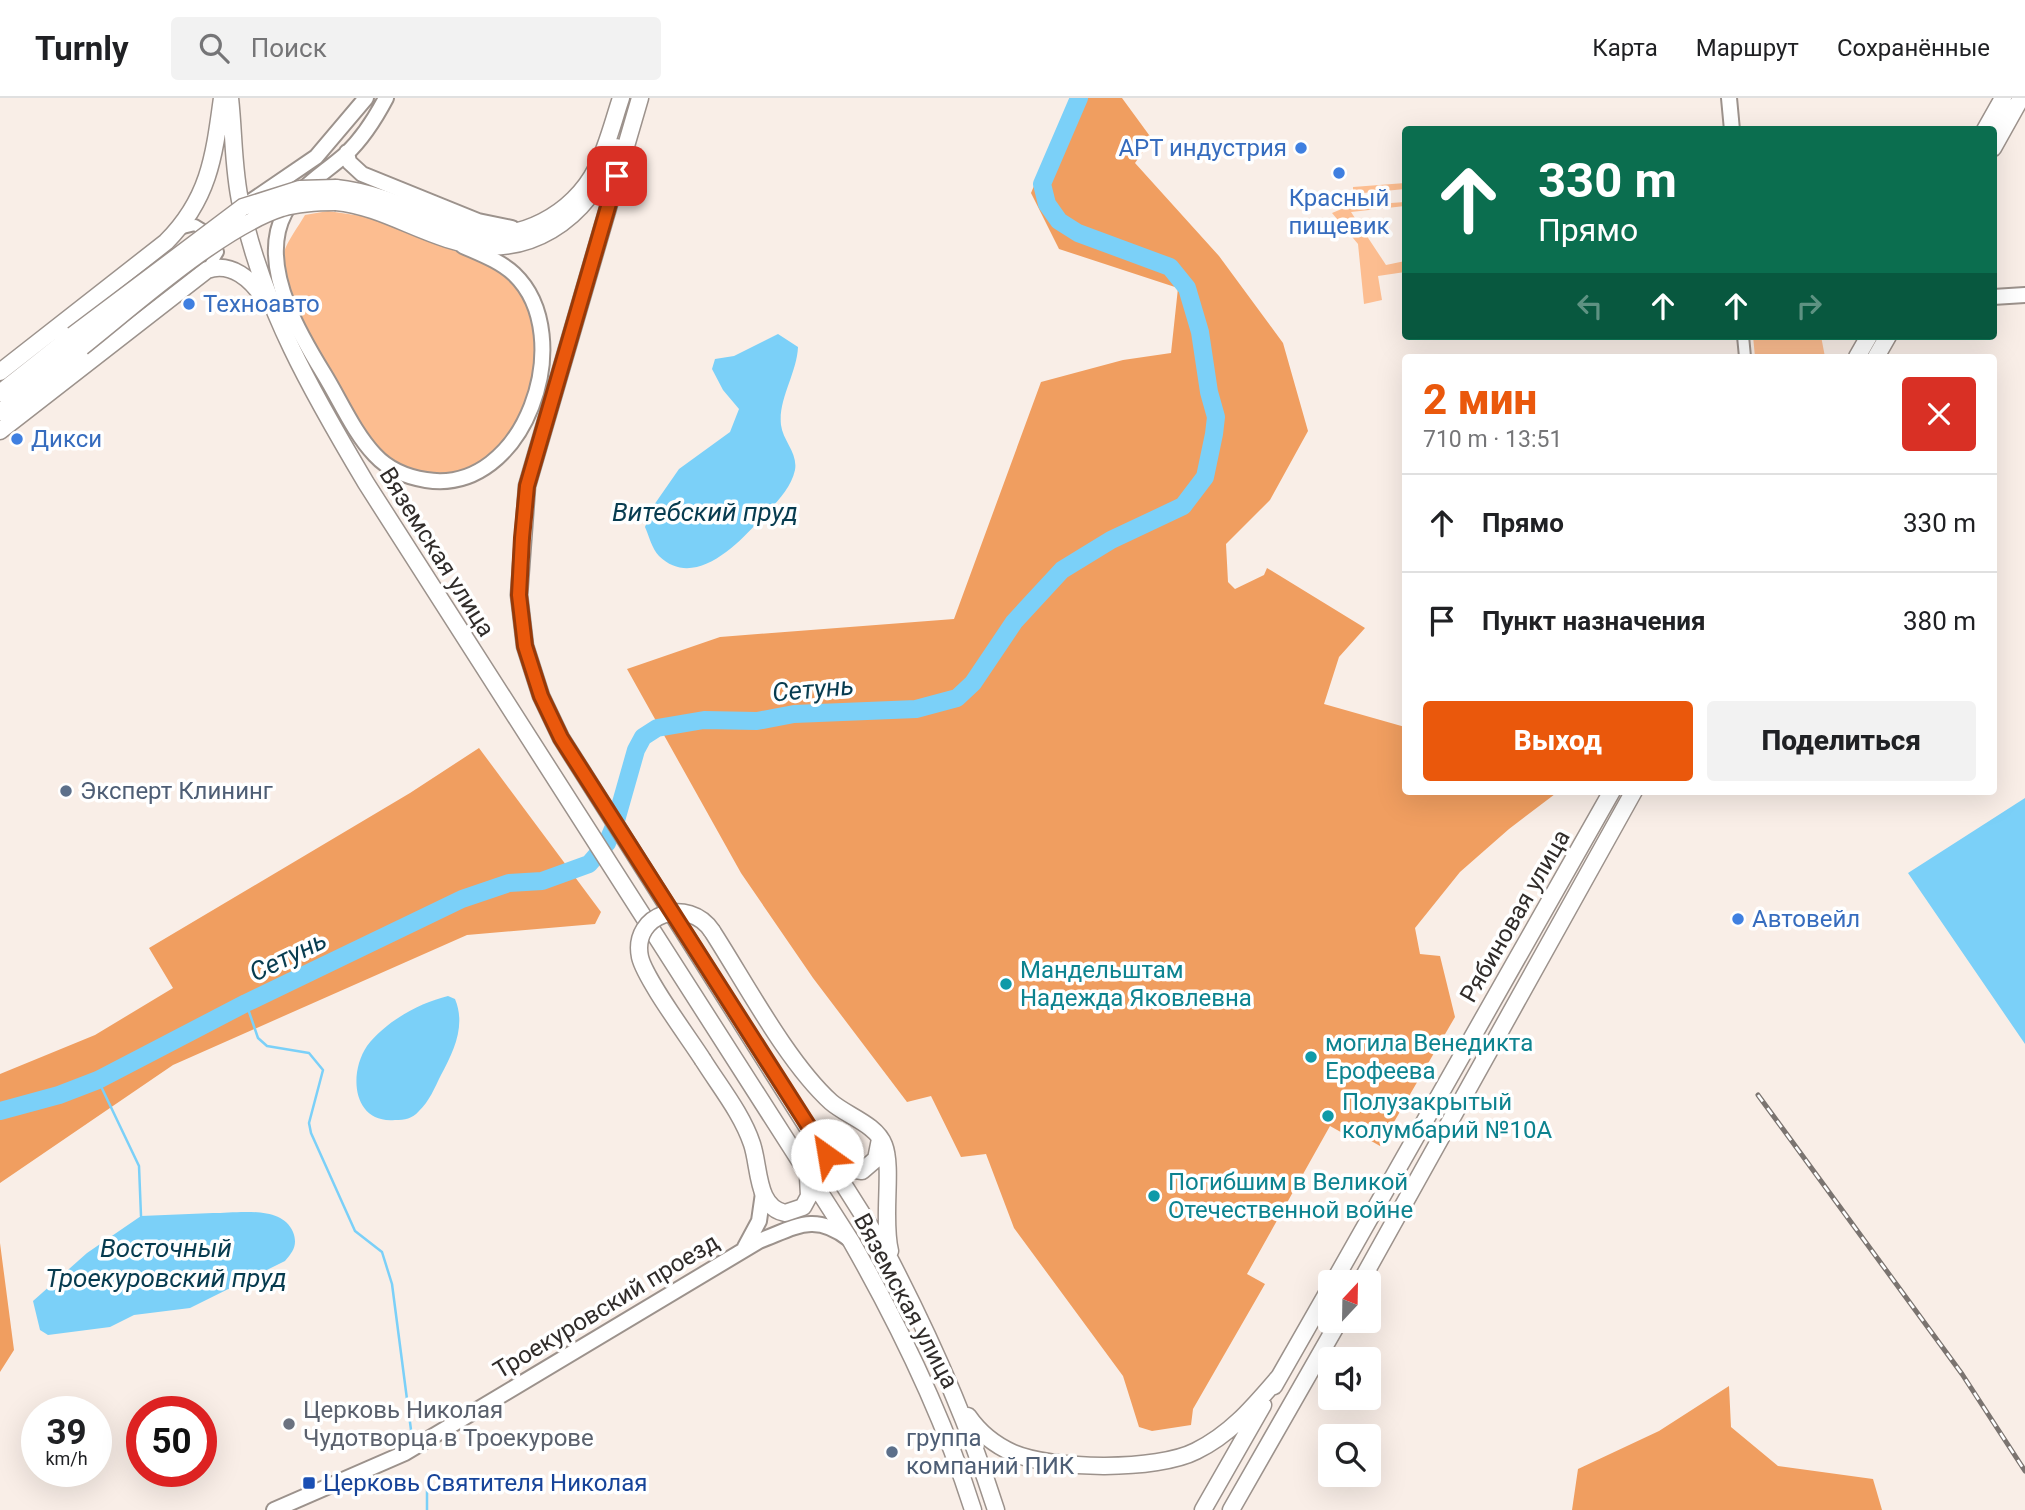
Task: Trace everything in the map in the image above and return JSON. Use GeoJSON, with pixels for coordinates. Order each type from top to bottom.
{"type":"FeatureCollection","features":[{"type":"Feature","properties":{"kind":"main road"},"geometry":{"type":"LineString","coordinates":[[0,372],[183,225],[210,173],[222,98]]}},
{"type":"Feature","properties":{"kind":"main road","name":"Вяземская улица"},"geometry":{"type":"LineString","coordinates":[[230,98],[240,201],[252,251],[273,313],[304,375],[366,483],[851,1241],[907,1344],[933,1402],[972,1510]]}},
{"type":"Feature","properties":{"kind":"main road"},"geometry":{"type":"LineString","coordinates":[[0,393],[250,223],[294,205],[336,195],[449,240],[507,244],[532,240],[558,227],[591,198],[603,179],[634,98]]}},
{"type":"Feature","properties":{"kind":"main road","name":"Вяземская улица"},"geometry":{"type":"LineString","coordinates":[[640,98],[527,486],[519,595],[525,646],[541,696],[561,738],[827,1155],[894,1268],[928,1332],[977,1450],[996,1510]]}},
{"type":"Feature","properties":{"kind":"main road"},"geometry":{"type":"LineString","coordinates":[[1987,126],[2003,98]]}},
{"type":"Feature","properties":{"kind":"main road"},"geometry":{"type":"LineString","coordinates":[[1997,141],[2021,98]]}},
{"type":"Feature","properties":{"kind":"main road"},"geometry":{"type":"LineString","coordinates":[[0,412],[77,341],[243,207],[300,189],[336,195],[373,195],[472,231],[489,233],[522,230],[542,223],[580,192],[595,171],[619,104]]}},
{"type":"Feature","properties":{"kind":"main road"},"geometry":{"type":"LineString","coordinates":[[0,431],[207,270],[220,267],[244,276],[257,288],[273,313]]}},
{"type":"Feature","properties":{"kind":"main road","name":"Рябиновая улица"},"geometry":{"type":"LineString","coordinates":[[1340,1270],[1610,795]]}},
{"type":"Feature","properties":{"kind":"main road","name":"Рябиновая улица"},"geometry":{"type":"LineString","coordinates":[[1367,1270],[1632,795]]}},
{"type":"Feature","properties":{"kind":"main road"},"geometry":{"type":"LineString","coordinates":[[806,1168],[809,1188],[803,1207],[792,1213],[767,1200],[751,1141],[704,1060],[644,968],[639,948],[645,929],[666,912],[692,913],[712,930],[801,1069],[832,1103],[880,1137],[887,1158],[885,1218],[894,1268]]}},
{"type":"Feature","properties":{"kind":"main road"},"geometry":{"type":"LineString","coordinates":[[827,1155],[843,1168],[862,1171],[876,1159],[880,1137]]}},
{"type":"Feature","properties":{"kind":"main road"},"geometry":{"type":"LineString","coordinates":[[1203,1510],[1318,1308]]}},
{"type":"Feature","properties":{"kind":"main road"},"geometry":{"type":"LineString","coordinates":[[1231,1510],[1332,1334]]}},
{"type":"Feature","properties":{"kind":"main road"},"geometry":{"type":"LineString","coordinates":[[952,1394],[971,1421],[994,1443],[1014,1454],[1062,1464],[1141,1465],[1195,1452],[1225,1434],[1279,1377]]}},
{"type":"Feature","properties":{"kind":"street"},"geometry":{"type":"LineString","coordinates":[[243,207],[316,157],[366,98]]}},
{"type":"Feature","properties":{"kind":"street"},"geometry":{"type":"LineString","coordinates":[[386,98],[375,118],[347,152],[306,184],[285,211],[278,231],[277,275],[312,356],[374,455],[400,473],[431,481],[447,481],[477,472],[503,454],[522,428],[542,357],[541,321],[524,286],[507,268],[449,240]]}},
{"type":"Feature","properties":{"kind":"street"},"geometry":{"type":"LineString","coordinates":[[1729,98],[1732,126]]}},
{"type":"Feature","properties":{"kind":"street"},"geometry":{"type":"LineString","coordinates":[[347,152],[349,162],[362,174],[478,221],[522,230]]}},
{"type":"Feature","properties":{"kind":"street"},"geometry":{"type":"LineString","coordinates":[[183,225],[195,225],[214,236],[218,252],[207,270]]}},
{"type":"Feature","properties":{"kind":"street"},"geometry":{"type":"LineString","coordinates":[[1997,297],[2025,295]]}},
{"type":"Feature","properties":{"kind":"street"},"geometry":{"type":"LineString","coordinates":[[767,1200],[789,1218],[830,1227],[851,1241]]}},
{"type":"Feature","properties":{"kind":"street"},"geometry":{"type":"LineString","coordinates":[[759,1241],[767,1226],[767,1200]]}},
{"type":"Feature","properties":{"kind":"street"},"geometry":{"type":"LineString","coordinates":[[741,1251],[757,1230],[767,1200]]}},
{"type":"Feature","properties":{"kind":"street"},"geometry":{"type":"LineString","coordinates":[[759,1241],[803,1207]]}},
{"type":"Feature","properties":{"kind":"street","name":"Троекуровский проезд"},"geometry":{"type":"LineString","coordinates":[[274,1510],[405,1453],[741,1251],[759,1241],[812,1223]]}},
{"type":"Feature","properties":{"kind":"shaded area"},"geometry":{"type":"Polygon","coordinates":[[[1071,98],[1122,98],[1152,139],[1135,163],[1219,256],[1283,343],[1308,431],[1270,500],[1226,544],[1228,582],[1235,589],[1264,575],[1267,568],[1365,628],[1339,657],[1324,704],[1402,726],[1402,795],[1554,795],[1509,829],[1460,872],[1415,928],[1420,954],[1440,956],[1455,1017],[1380,1146],[1359,1134],[1355,1140],[1330,1126],[1247,1274],[1265,1284],[1193,1409],[1191,1425],[1152,1431],[1139,1427],[1123,1376],[1014,1228],[986,1154],[961,1157],[931,1096],[907,1102],[813,978],[741,873],[627,669],[720,637],[954,619],[1041,382],[1123,360],[1171,353],[1178,288],[1059,249],[1031,193],[1071,98]]]}},
{"type":"Feature","properties":{"kind":"shaded area"},"geometry":{"type":"Polygon","coordinates":[[[1402,183],[1402,189],[1353,194],[1353,187],[1402,183]]]}},
{"type":"Feature","properties":{"kind":"shaded area"},"geometry":{"type":"Polygon","coordinates":[[[1402,202],[1402,206],[1351,212],[1386,265],[1402,262],[1402,272],[1378,276],[1382,300],[1364,304],[1358,244],[1332,213],[1349,206],[1402,202]]]}},
{"type":"Feature","properties":{"kind":"shaded area"},"geometry":{"type":"Polygon","coordinates":[[[328,211],[368,217],[494,266],[528,301],[534,314],[537,334],[533,378],[517,422],[491,457],[474,467],[451,473],[418,473],[401,467],[388,458],[365,430],[314,342],[285,274],[284,252],[305,215],[328,211]]]}},
{"type":"Feature","properties":{"kind":"shaded area"},"geometry":{"type":"Polygon","coordinates":[[[1753,340],[1822,340],[1824,354],[1755,354],[1753,340]]]}},
{"type":"Feature","properties":{"kind":"shaded area"},"geometry":{"type":"Polygon","coordinates":[[[479,748],[601,912],[595,924],[467,935],[173,1065],[0,1183],[0,1074],[95,1035],[173,988],[149,948],[410,793],[479,748]]]}},
{"type":"Feature","properties":{"kind":"shaded area"},"geometry":{"type":"Polygon","coordinates":[[[0,1243],[14,1350],[0,1372],[0,1243]]]}},
{"type":"Feature","properties":{"kind":"shaded area"},"geometry":{"type":"Polygon","coordinates":[[[1729,1386],[1731,1427],[1778,1466],[1873,1479],[1882,1510],[1572,1510],[1578,1469],[1659,1431],[1729,1386]]]}},
{"type":"Feature","properties":{"kind":"water","name":"Витебский пруд"},"geometry":{"type":"Polygon","coordinates":[[[778,334],[798,347],[781,415],[782,431],[794,458],[793,478],[775,504],[726,552],[699,566],[686,568],[672,565],[659,556],[645,527],[654,505],[679,469],[730,432],[739,409],[723,390],[712,369],[715,359],[734,356],[778,334]]]}},
{"type":"Feature","properties":{"kind":"water"},"geometry":{"type":"Polygon","coordinates":[[[2025,798],[2025,1044],[1908,873],[2025,798]]]}},
{"type":"Feature","properties":{"kind":"water"},"geometry":{"type":"Polygon","coordinates":[[[448,996],[455,999],[459,1028],[450,1057],[429,1099],[416,1114],[408,1118],[381,1119],[370,1114],[358,1095],[356,1083],[357,1070],[367,1046],[383,1029],[403,1015],[426,1003],[448,996]]]}},
{"type":"Feature","properties":{"kind":"water","name":"Восточный Троекуровский пруд"},"geometry":{"type":"Polygon","coordinates":[[[246,1212],[269,1214],[287,1223],[295,1241],[294,1248],[285,1261],[190,1308],[134,1315],[110,1327],[48,1335],[40,1330],[33,1301],[87,1253],[141,1216],[246,1212]]]}},
{"type":"Feature","properties":{"kind":"waterway","name":"Сетунь"},"geometry":{"type":"LineString","coordinates":[[0,1111],[59,1095],[98,1080],[246,1003],[462,899],[509,883],[542,881],[589,864],[607,843],[615,824],[636,750],[643,737],[657,728],[704,720],[757,721],[794,714],[916,709],[957,698],[973,683],[1014,622],[1062,570],[1111,540],[1183,506],[1205,477],[1216,417],[1209,392],[1200,332],[1187,288],[1170,267],[1078,233],[1059,221],[1047,204],[1042,184],[1079,98]]}},
{"type":"Feature","properties":{"kind":"waterway"},"geometry":{"type":"LineString","coordinates":[[246,1003],[258,1038],[267,1046],[309,1053],[323,1070],[309,1123],[311,1133],[355,1231],[382,1252],[392,1284],[411,1430]]}},
{"type":"Feature","properties":{"kind":"waterway"},"geometry":{"type":"LineString","coordinates":[[98,1080],[139,1166],[141,1216]]}},
{"type":"Feature","properties":{"kind":"waterway"},"geometry":{"type":"LineString","coordinates":[[427,1475],[427,1510]]}},
{"type":"Feature","properties":{"kind":"railway"},"geometry":{"type":"LineString","coordinates":[[1758,1095],[1962,1374],[2025,1471]]}},
{"type":"Feature","properties":{"kind":"place","name":"АРТ индустрия"},"geometry":{"type":"Point","coordinates":[1301,148]}},
{"type":"Feature","properties":{"kind":"place","name":"Красный пищевик"},"geometry":{"type":"Point","coordinates":[1339,173]}},
{"type":"Feature","properties":{"kind":"place","name":"Техноавто"},"geometry":{"type":"Point","coordinates":[189,304]}},
{"type":"Feature","properties":{"kind":"place","name":"Дикси"},"geometry":{"type":"Point","coordinates":[17,439]}},
{"type":"Feature","properties":{"kind":"place","name":"Эксперт Клининг"},"geometry":{"type":"Point","coordinates":[66,791]}},
{"type":"Feature","properties":{"kind":"place","name":"Автовейл"},"geometry":{"type":"Point","coordinates":[1738,919]}},
{"type":"Feature","properties":{"kind":"place","name":"Мандельштам Надежда Яковлевна"},"geometry":{"type":"Point","coordinates":[1006,984]}},
{"type":"Feature","properties":{"kind":"place","name":"могила Венедикта Ерофеева"},"geometry":{"type":"Point","coordinates":[1311,1057]}},
{"type":"Feature","properties":{"kind":"place","name":"Полузакрытый колумбарий №10А"},"geometry":{"type":"Point","coordinates":[1328,1116]}},
{"type":"Feature","properties":{"kind":"place","name":"Погибшим в Великой Отечественной войне"},"geometry":{"type":"Point","coordinates":[1154,1196]}},
{"type":"Feature","properties":{"kind":"place","name":"Церковь Николая Чудотворца в Троекурове"},"geometry":{"type":"Point","coordinates":[289,1424]}},
{"type":"Feature","properties":{"kind":"place","name":"группа компаний ПИК"},"geometry":{"type":"Point","coordinates":[892,1452]}},
{"type":"Feature","properties":{"kind":"place","name":"Церковь Святителя Николая"},"geometry":{"type":"Point","coordinates":[309,1483]}},
{"type":"Feature","properties":{"kind":"route"},"geometry":{"type":"LineString","coordinates":[[617,176],[527,486],[519,595],[525,646],[541,696],[561,738],[827,1155]]}}]}
